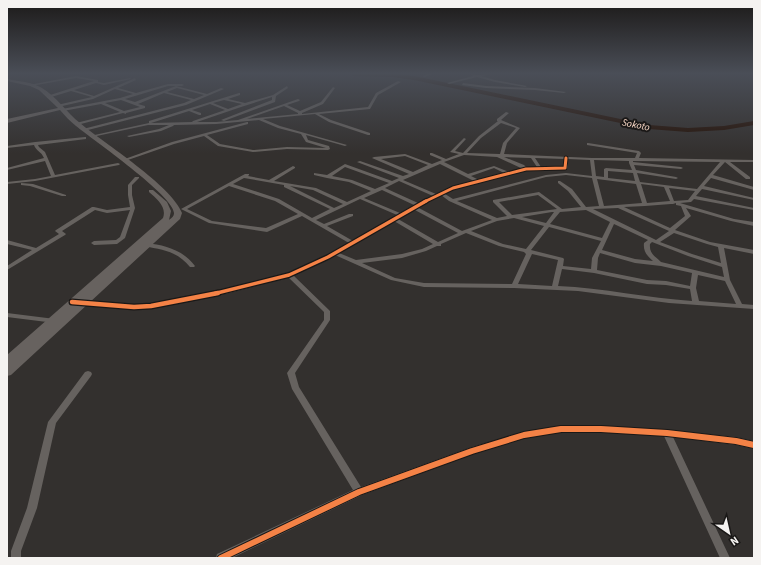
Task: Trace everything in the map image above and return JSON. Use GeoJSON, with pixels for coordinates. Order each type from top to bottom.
{"type":"FeatureCollection","features":[{"type":"Feature","properties":{"kind":"street"},"geometry":{"type":"LineString","coordinates":[[48,100],[84,130],[88,137]]}},
{"type":"Feature","properties":{"kind":"street"},"geometry":{"type":"LineString","coordinates":[[7,361],[51,321],[77,303],[146,245],[177,217],[178,213],[175,205],[88,137],[52,100]]}},
{"type":"Feature","properties":{"kind":"street"},"geometry":{"type":"LineString","coordinates":[[59,109],[83,100]]}},
{"type":"Feature","properties":{"kind":"street"},"geometry":{"type":"LineString","coordinates":[[7,121],[59,109],[112,100]]}},
{"type":"Feature","properties":{"kind":"street"},"geometry":{"type":"LineString","coordinates":[[127,100],[144,107],[142,108]]}},
{"type":"Feature","properties":{"kind":"street"},"geometry":{"type":"LineString","coordinates":[[136,104],[144,100]]}},
{"type":"Feature","properties":{"kind":"street"},"geometry":{"type":"LineString","coordinates":[[84,130],[192,100]]}},
{"type":"Feature","properties":{"kind":"street"},"geometry":{"type":"LineString","coordinates":[[7,147],[88,137],[145,124],[220,100]]}},
{"type":"Feature","properties":{"kind":"street"},"geometry":{"type":"LineString","coordinates":[[230,100],[244,104]]}},
{"type":"Feature","properties":{"kind":"street"},"geometry":{"type":"LineString","coordinates":[[188,124],[258,100]]}},
{"type":"Feature","properties":{"kind":"street"},"geometry":{"type":"LineString","coordinates":[[216,123],[274,100]]}},
{"type":"Feature","properties":{"kind":"street"},"geometry":{"type":"LineString","coordinates":[[235,122],[297,100]]}},
{"type":"Feature","properties":{"kind":"street"},"geometry":{"type":"LineString","coordinates":[[284,105],[300,113],[322,104],[324,100]]}},
{"type":"Feature","properties":{"kind":"street"},"geometry":{"type":"LineString","coordinates":[[145,124],[172,125],[235,122],[300,113],[369,108],[373,100]]}},
{"type":"Feature","properties":{"kind":"street"},"geometry":{"type":"LineString","coordinates":[[102,103],[125,113]]}},
{"type":"Feature","properties":{"kind":"street"},"geometry":{"type":"LineString","coordinates":[[210,103],[228,110]]}},
{"type":"Feature","properties":{"kind":"street"},"geometry":{"type":"LineString","coordinates":[[77,124],[142,108],[165,117]]}},
{"type":"Feature","properties":{"kind":"street"},"geometry":{"type":"LineString","coordinates":[[190,110],[200,114]]}},
{"type":"Feature","properties":{"kind":"street"},"geometry":{"type":"LineString","coordinates":[[315,113],[330,121],[369,134]]}},
{"type":"Feature","properties":{"kind":"street"},"geometry":{"type":"LineString","coordinates":[[501,121],[498,119],[508,114]]}},
{"type":"Feature","properties":{"kind":"street"},"geometry":{"type":"LineString","coordinates":[[7,184],[121,162],[173,143],[262,119],[279,127],[345,145]]}},
{"type":"Feature","properties":{"kind":"street"},"geometry":{"type":"LineString","coordinates":[[313,219],[432,165],[464,154],[480,137],[501,121]]}},
{"type":"Feature","properties":{"kind":"street"},"geometry":{"type":"LineString","coordinates":[[501,121],[518,127],[505,143],[502,155]]}},
{"type":"Feature","properties":{"kind":"street"},"geometry":{"type":"LineString","coordinates":[[129,136],[160,130],[172,125]]}},
{"type":"Feature","properties":{"kind":"street"},"geometry":{"type":"LineString","coordinates":[[121,129],[134,141]]}},
{"type":"Feature","properties":{"kind":"street"},"geometry":{"type":"LineString","coordinates":[[205,135],[219,145],[253,151],[286,148],[329,148],[308,141],[303,134]]}},
{"type":"Feature","properties":{"kind":"street"},"geometry":{"type":"LineString","coordinates":[[464,139],[451,151],[464,154],[496,154],[631,161],[681,168]]}},
{"type":"Feature","properties":{"kind":"street"},"geometry":{"type":"LineString","coordinates":[[35,143],[37,148],[43,152],[53,176]]}},
{"type":"Feature","properties":{"kind":"street"},"geometry":{"type":"LineString","coordinates":[[588,144],[638,152],[637,159]]}},
{"type":"Feature","properties":{"kind":"street"},"geometry":{"type":"LineString","coordinates":[[431,154],[479,182]]}},
{"type":"Feature","properties":{"kind":"street"},"geometry":{"type":"LineString","coordinates":[[496,154],[526,169]]}},
{"type":"Feature","properties":{"kind":"street"},"geometry":{"type":"LineString","coordinates":[[413,174],[374,158],[405,155],[432,165]]}},
{"type":"Feature","properties":{"kind":"street"},"geometry":{"type":"LineString","coordinates":[[532,156],[540,169]]}},
{"type":"Feature","properties":{"kind":"street"},"geometry":{"type":"LineString","coordinates":[[77,303],[134,307],[151,306],[229,291],[288,274],[353,244],[415,206],[439,194],[513,174],[526,169],[566,167],[566,158]]}},
{"type":"Feature","properties":{"kind":"street"},"geometry":{"type":"LineString","coordinates":[[7,169],[46,159]]}},
{"type":"Feature","properties":{"kind":"street"},"geometry":{"type":"LineString","coordinates":[[592,159],[594,178],[602,208]]}},
{"type":"Feature","properties":{"kind":"street"},"geometry":{"type":"LineString","coordinates":[[631,161],[637,159],[754,161]]}},
{"type":"Feature","properties":{"kind":"street"},"geometry":{"type":"LineString","coordinates":[[631,161],[645,205]]}},
{"type":"Feature","properties":{"kind":"street"},"geometry":{"type":"LineString","coordinates":[[673,187],[681,168],[687,161]]}},
{"type":"Feature","properties":{"kind":"street"},"geometry":{"type":"LineString","coordinates":[[357,262],[402,256],[439,245],[464,232],[496,220],[560,211],[689,201],[724,161]]}},
{"type":"Feature","properties":{"kind":"street"},"geometry":{"type":"LineString","coordinates":[[724,161],[748,178]]}},
{"type":"Feature","properties":{"kind":"street"},"geometry":{"type":"LineString","coordinates":[[359,162],[454,200],[496,220]]}},
{"type":"Feature","properties":{"kind":"street"},"geometry":{"type":"LineString","coordinates":[[327,177],[345,165],[393,183]]}},
{"type":"Feature","properties":{"kind":"street"},"geometry":{"type":"LineString","coordinates":[[270,182],[292,167]]}},
{"type":"Feature","properties":{"kind":"street"},"geometry":{"type":"LineString","coordinates":[[467,176],[494,167],[513,174]]}},
{"type":"Feature","properties":{"kind":"street"},"geometry":{"type":"LineString","coordinates":[[606,179],[606,169],[676,178]]}},
{"type":"Feature","properties":{"kind":"street"},"geometry":{"type":"LineString","coordinates":[[94,243],[120,241],[133,208],[129,190],[134,172]]}},
{"type":"Feature","properties":{"kind":"street"},"geometry":{"type":"LineString","coordinates":[[7,372],[61,322],[77,303],[168,217],[168,210],[163,202],[134,172]]}},
{"type":"Feature","properties":{"kind":"street"},"geometry":{"type":"LineString","coordinates":[[316,174],[350,181],[376,191]]}},
{"type":"Feature","properties":{"kind":"street"},"geometry":{"type":"LineString","coordinates":[[454,200],[525,179],[566,174],[699,189],[754,199]]}},
{"type":"Feature","properties":{"kind":"street"},"geometry":{"type":"LineString","coordinates":[[303,214],[267,230],[211,222],[182,210],[245,176],[285,185],[314,189],[347,204]]}},
{"type":"Feature","properties":{"kind":"street"},"geometry":{"type":"LineString","coordinates":[[710,176],[754,189]]}},
{"type":"Feature","properties":{"kind":"street"},"geometry":{"type":"LineString","coordinates":[[560,182],[570,190],[586,209],[654,241],[707,261],[725,266]]}},
{"type":"Feature","properties":{"kind":"street"},"geometry":{"type":"LineString","coordinates":[[7,184],[31,185],[64,195]]}},
{"type":"Feature","properties":{"kind":"street"},"geometry":{"type":"LineString","coordinates":[[230,185],[277,200],[313,219],[353,244]]}},
{"type":"Feature","properties":{"kind":"street"},"geometry":{"type":"LineString","coordinates":[[285,185],[333,210]]}},
{"type":"Feature","properties":{"kind":"street"},"geometry":{"type":"LineString","coordinates":[[666,186],[673,203]]}},
{"type":"Feature","properties":{"kind":"street"},"geometry":{"type":"LineString","coordinates":[[382,188],[464,232],[501,245],[561,260],[555,288]]}},
{"type":"Feature","properties":{"kind":"street"},"geometry":{"type":"LineString","coordinates":[[560,211],[539,193],[495,201],[513,217],[604,240]]}},
{"type":"Feature","properties":{"kind":"street"},"geometry":{"type":"LineString","coordinates":[[693,197],[754,210]]}},
{"type":"Feature","properties":{"kind":"street"},"geometry":{"type":"LineString","coordinates":[[361,198],[401,215]]}},
{"type":"Feature","properties":{"kind":"street"},"geometry":{"type":"LineString","coordinates":[[673,203],[754,224]]}},
{"type":"Feature","properties":{"kind":"street"},"geometry":{"type":"LineString","coordinates":[[661,264],[650,257],[646,245],[672,231],[689,215],[683,206]]}},
{"type":"Feature","properties":{"kind":"street"},"geometry":{"type":"LineString","coordinates":[[619,207],[672,231],[721,246],[745,249],[754,252]]}},
{"type":"Feature","properties":{"kind":"street"},"geometry":{"type":"LineString","coordinates":[[7,268],[64,234],[58,231],[91,210],[96,208],[100,211],[107,212],[133,208]]}},
{"type":"Feature","properties":{"kind":"street"},"geometry":{"type":"LineString","coordinates":[[514,286],[529,252],[546,225],[560,211]]}},
{"type":"Feature","properties":{"kind":"street"},"geometry":{"type":"LineString","coordinates":[[324,226],[351,215]]}},
{"type":"Feature","properties":{"kind":"street"},"geometry":{"type":"LineString","coordinates":[[394,219],[439,245]]}},
{"type":"Feature","properties":{"kind":"street"},"geometry":{"type":"LineString","coordinates":[[594,271],[595,258],[613,222]]}},
{"type":"Feature","properties":{"kind":"street"},"geometry":{"type":"LineString","coordinates":[[7,242],[37,250]]}},
{"type":"Feature","properties":{"kind":"street"},"geometry":{"type":"LineString","coordinates":[[146,245],[170,250],[184,257],[192,266]]}},
{"type":"Feature","properties":{"kind":"street"},"geometry":{"type":"LineString","coordinates":[[721,246],[727,280],[740,306]]}},
{"type":"Feature","properties":{"kind":"street"},"geometry":{"type":"LineString","coordinates":[[598,252],[635,261],[661,264],[727,280]]}},
{"type":"Feature","properties":{"kind":"street"},"geometry":{"type":"LineString","coordinates":[[335,253],[393,279],[424,285],[514,286],[578,289],[696,303],[754,307]]}},
{"type":"Feature","properties":{"kind":"street"},"geometry":{"type":"LineString","coordinates":[[560,267],[594,271],[647,282],[666,283],[693,288]]}},
{"type":"Feature","properties":{"kind":"street"},"geometry":{"type":"LineString","coordinates":[[695,273],[693,288],[696,303]]}},
{"type":"Feature","properties":{"kind":"street"},"geometry":{"type":"LineString","coordinates":[[288,274],[326,311],[328,320],[291,373],[295,387],[359,492]]}},
{"type":"Feature","properties":{"kind":"street"},"geometry":{"type":"LineString","coordinates":[[7,315],[61,322]]}},
{"type":"Feature","properties":{"kind":"street"},"geometry":{"type":"LineString","coordinates":[[16,558],[16,551],[32,508],[52,422],[88,374]]}},
{"type":"Feature","properties":{"kind":"street"},"geometry":{"type":"LineString","coordinates":[[221,558],[359,492],[472,451],[524,436],[561,429],[600,429],[667,433],[736,441],[754,445]]}},
{"type":"Feature","properties":{"kind":"street"},"geometry":{"type":"LineString","coordinates":[[667,433],[725,558]]}},
{"type":"Feature","properties":{"kind":"waterway","name":"Sokoto"},"geometry":{"type":"LineString","coordinates":[[521,100],[649,127],[688,130],[724,128],[754,123]]}},
{"type":"Feature","properties":{"kind":"cycle path"},"geometry":{"type":"LineString","coordinates":[[72,302],[134,307],[151,306],[229,291],[289,275],[328,257],[413,207],[453,188],[526,169],[565,168],[566,158]]}},
{"type":"Feature","properties":{"kind":"cycle path"},"geometry":{"type":"LineString","coordinates":[[221,558],[359,492],[472,451],[524,435],[561,429],[601,429],[667,433],[736,441],[754,445]]}}]}
